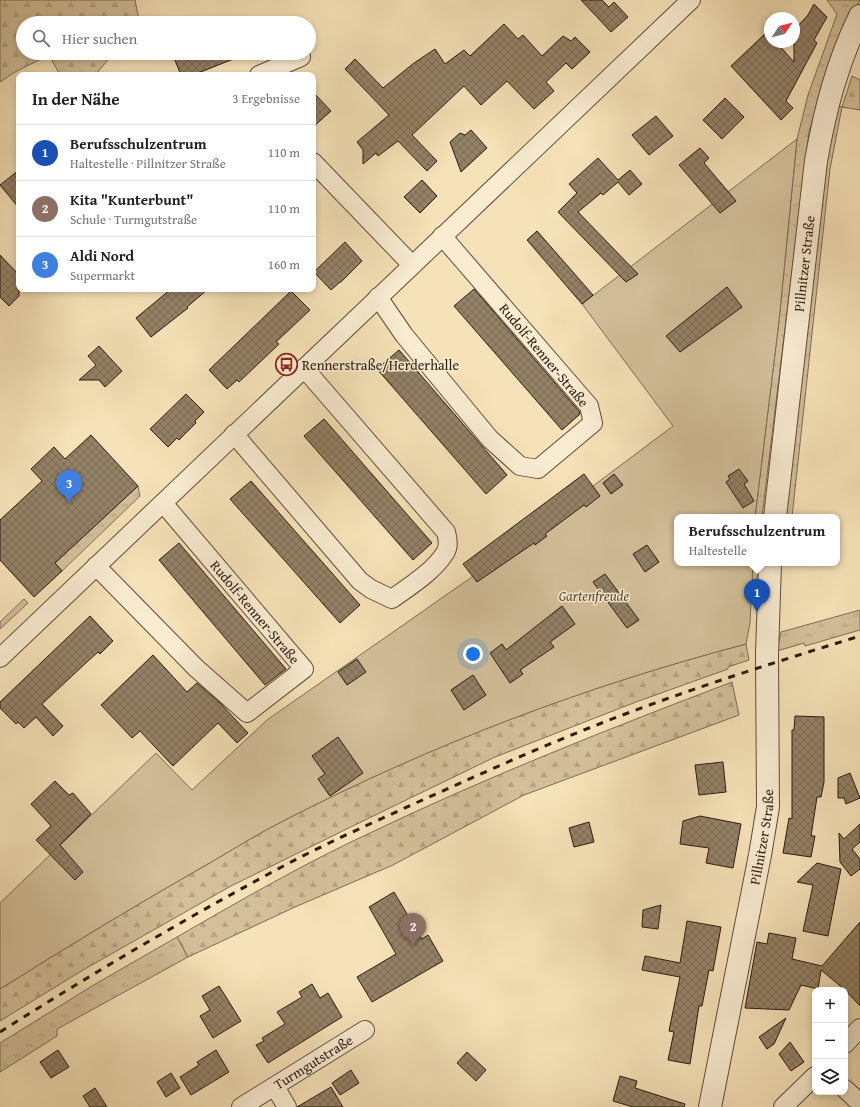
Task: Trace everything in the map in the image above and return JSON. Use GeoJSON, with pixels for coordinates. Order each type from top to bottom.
{"type":"FeatureCollection","features":[{"type":"Feature","properties":{"kind":"street"},"geometry":{"type":"LineString","coordinates":[[0,658],[691,0]]}},
{"type":"Feature","properties":{"kind":"street","name":"Pillnitzer Straße"},"geometry":{"type":"LineString","coordinates":[[775,514],[816,161],[824,114],[836,74],[848,40],[860,16]]}},
{"type":"Feature","properties":{"kind":"street"},"geometry":{"type":"LineString","coordinates":[[266,72],[294,60]]}},
{"type":"Feature","properties":{"kind":"street"},"geometry":{"type":"LineString","coordinates":[[316,165],[412,265]]}},
{"type":"Feature","properties":{"kind":"street","name":"Rudolf-Renner-Straße"},"geometry":{"type":"LineString","coordinates":[[378,297],[404,335],[490,439],[520,466],[538,469],[593,423],[589,406],[442,236]]}},
{"type":"Feature","properties":{"kind":"street"},"geometry":{"type":"LineString","coordinates":[[234,434],[360,581],[371,589],[392,599],[420,579],[446,552],[448,542],[446,532],[304,368]]}},
{"type":"Feature","properties":{"kind":"street","name":"Rudolf-Renner-Straße"},"geometry":{"type":"LineString","coordinates":[[96,566],[196,668],[246,713],[304,669],[163,502]]}},
{"type":"Feature","properties":{"kind":"street","name":"Pillnitzer Straße"},"geometry":{"type":"LineString","coordinates":[[710,1107],[760,855],[768,806],[767,654],[770,566]]}},
{"type":"Feature","properties":{"kind":"street"},"geometry":{"type":"LineString","coordinates":[[848,1041],[860,1028]]}},
{"type":"Feature","properties":{"kind":"street","name":"Turmgutstraße"},"geometry":{"type":"LineString","coordinates":[[241,1107],[366,1030]]}},
{"type":"Feature","properties":{"kind":"street"},"geometry":{"type":"LineString","coordinates":[[783,1107],[812,1079]]}},
{"type":"Feature","properties":{"kind":"street"},"geometry":{"type":"LineString","coordinates":[[275,1087],[287,1107]]}},
{"type":"Feature","properties":{"kind":"street"},"geometry":{"type":"LineString","coordinates":[[848,1092],[860,1103]]}},
{"type":"Feature","properties":{"kind":"green space"},"geometry":{"type":"Polygon","coordinates":[[[0,0],[135,0],[138,16],[16,16],[16,60],[39,60],[15,72],[0,82],[0,0]]]}},
{"type":"Feature","properties":{"kind":"green space"},"geometry":{"type":"Polygon","coordinates":[[[827,0],[860,0],[854,10],[827,74],[809,132],[762,514],[755,514],[779,321],[797,139],[808,95],[837,14],[827,0]]]}},
{"type":"Feature","properties":{"kind":"green space"},"geometry":{"type":"Polygon","coordinates":[[[52,60],[108,60],[98,72],[58,72],[52,60]]]}},
{"type":"Feature","properties":{"kind":"green space"},"geometry":{"type":"Polygon","coordinates":[[[852,76],[860,80],[860,110],[842,107],[852,76]]]}},
{"type":"Feature","properties":{"kind":"green space"},"geometry":{"type":"Polygon","coordinates":[[[837,106],[842,107],[830,169],[792,514],[784,514],[820,168],[837,106]]]}},
{"type":"Feature","properties":{"kind":"green space","name":"Gartenfreude"},"geometry":{"type":"Polygon","coordinates":[[[797,139],[779,321],[755,514],[674,514],[674,566],[753,566],[750,623],[746,644],[627,679],[569,698],[511,719],[397,766],[341,792],[258,835],[159,892],[0,989],[0,903],[156,753],[192,790],[267,720],[469,579],[673,426],[582,304],[797,139]]]}},
{"type":"Feature","properties":{"kind":"green space"},"geometry":{"type":"Polygon","coordinates":[[[138,486],[140,496],[62,571],[55,563],[138,486]]]}},
{"type":"Feature","properties":{"kind":"green space"},"geometry":{"type":"Polygon","coordinates":[[[753,566],[759,566],[757,579],[752,580],[753,566]]]}},
{"type":"Feature","properties":{"kind":"green space"},"geometry":{"type":"Polygon","coordinates":[[[24,599],[28,603],[0,629],[0,622],[24,599]]]}},
{"type":"Feature","properties":{"kind":"green space"},"geometry":{"type":"Polygon","coordinates":[[[860,610],[860,630],[805,646],[804,643],[777,651],[781,632],[860,610]]]}},
{"type":"Feature","properties":{"kind":"green space"},"geometry":{"type":"Polygon","coordinates":[[[746,644],[749,660],[495,757],[231,886],[83,970],[0,1021],[0,989],[132,908],[258,835],[340,792],[453,742],[511,719],[627,679],[746,644]]]}},
{"type":"Feature","properties":{"kind":"green space"},"geometry":{"type":"Polygon","coordinates":[[[732,682],[739,715],[524,795],[393,865],[295,907],[188,957],[177,937],[298,869],[416,811],[550,753],[732,682]]]}},
{"type":"Feature","properties":{"kind":"green space"},"geometry":{"type":"Polygon","coordinates":[[[177,937],[188,957],[57,1029],[57,1036],[0,1072],[0,1043],[97,983],[177,937]]]}},
{"type":"Feature","properties":{"kind":"building"},"geometry":{"type":"Polygon","coordinates":[[[581,0],[602,0],[609,7],[614,2],[628,17],[611,32],[581,0]]]}},
{"type":"Feature","properties":{"kind":"building"},"geometry":{"type":"Polygon","coordinates":[[[814,4],[827,17],[814,40],[817,43],[786,101],[793,108],[781,120],[731,66],[764,35],[764,48],[781,48],[794,62],[794,48],[800,48],[800,24],[808,15],[814,4]]]}},
{"type":"Feature","properties":{"kind":"building"},"geometry":{"type":"Polygon","coordinates":[[[504,24],[518,39],[523,35],[542,56],[563,36],[571,41],[575,37],[590,52],[572,69],[566,63],[546,82],[554,91],[534,109],[507,81],[481,105],[464,86],[412,135],[437,161],[427,171],[398,141],[378,156],[376,153],[363,164],[363,150],[357,142],[389,115],[345,69],[355,59],[383,88],[414,63],[435,49],[445,64],[464,50],[470,56],[504,24]]]}},
{"type":"Feature","properties":{"kind":"building"},"geometry":{"type":"Polygon","coordinates":[[[175,60],[231,60],[201,72],[180,72],[175,60]]]}},
{"type":"Feature","properties":{"kind":"building"},"geometry":{"type":"Polygon","coordinates":[[[316,95],[331,111],[316,124],[316,95]]]}},
{"type":"Feature","properties":{"kind":"building"},"geometry":{"type":"Polygon","coordinates":[[[725,98],[744,117],[722,139],[703,120],[725,98]]]}},
{"type":"Feature","properties":{"kind":"building"},"geometry":{"type":"Polygon","coordinates":[[[656,116],[673,136],[649,155],[632,135],[656,116]]]}},
{"type":"Feature","properties":{"kind":"building"},"geometry":{"type":"Polygon","coordinates":[[[471,130],[487,148],[461,172],[450,142],[460,133],[465,135],[471,130]]]}},
{"type":"Feature","properties":{"kind":"building"},"geometry":{"type":"Polygon","coordinates":[[[700,148],[709,158],[704,163],[736,201],[720,213],[679,165],[700,148]]]}},
{"type":"Feature","properties":{"kind":"building"},"geometry":{"type":"Polygon","coordinates":[[[598,158],[618,180],[630,170],[642,184],[629,195],[618,182],[603,195],[601,193],[578,212],[638,274],[626,282],[558,212],[577,193],[569,184],[598,158]]]}},
{"type":"Feature","properties":{"kind":"building"},"geometry":{"type":"Polygon","coordinates":[[[16,172],[16,204],[0,185],[16,172]]]}},
{"type":"Feature","properties":{"kind":"building"},"geometry":{"type":"Polygon","coordinates":[[[422,180],[437,196],[420,213],[404,197],[422,180]]]}},
{"type":"Feature","properties":{"kind":"building"},"geometry":{"type":"Polygon","coordinates":[[[537,231],[593,295],[582,304],[527,240],[537,231]]]}},
{"type":"Feature","properties":{"kind":"building"},"geometry":{"type":"Polygon","coordinates":[[[345,242],[362,261],[331,290],[316,274],[316,270],[345,242]]]}},
{"type":"Feature","properties":{"kind":"building"},"geometry":{"type":"Polygon","coordinates":[[[0,255],[16,272],[16,292],[19,292],[19,296],[9,306],[0,297],[0,255]]]}},
{"type":"Feature","properties":{"kind":"building"},"geometry":{"type":"Polygon","coordinates":[[[727,287],[742,307],[680,352],[666,336],[727,287]]]}},
{"type":"Feature","properties":{"kind":"building"},"geometry":{"type":"Polygon","coordinates":[[[474,289],[579,411],[580,414],[562,430],[454,306],[474,289]]]}},
{"type":"Feature","properties":{"kind":"building"},"geometry":{"type":"Polygon","coordinates":[[[167,292],[204,292],[187,307],[188,308],[151,337],[136,318],[167,292]]]}},
{"type":"Feature","properties":{"kind":"building"},"geometry":{"type":"Polygon","coordinates":[[[290,292],[292,292],[310,310],[276,342],[279,344],[239,382],[237,380],[227,389],[209,370],[290,292]]]}},
{"type":"Feature","properties":{"kind":"building"},"geometry":{"type":"Polygon","coordinates":[[[99,346],[122,371],[105,387],[99,380],[79,380],[96,365],[88,356],[99,346]]]}},
{"type":"Feature","properties":{"kind":"building"},"geometry":{"type":"Polygon","coordinates":[[[399,350],[507,475],[486,494],[377,369],[399,350]]]}},
{"type":"Feature","properties":{"kind":"building"},"geometry":{"type":"Polygon","coordinates":[[[186,394],[204,412],[195,421],[196,423],[179,440],[177,438],[168,447],[150,429],[186,394]]]}},
{"type":"Feature","properties":{"kind":"building"},"geometry":{"type":"Polygon","coordinates":[[[324,419],[432,543],[413,560],[304,436],[324,419]]]}},
{"type":"Feature","properties":{"kind":"building"},"geometry":{"type":"Polygon","coordinates":[[[91,435],[138,486],[55,563],[62,571],[34,597],[0,560],[0,520],[42,481],[31,469],[54,447],[65,459],[91,435]]]}},
{"type":"Feature","properties":{"kind":"building"},"geometry":{"type":"Polygon","coordinates":[[[739,469],[748,481],[744,484],[754,501],[743,508],[726,482],[730,479],[728,476],[739,469]]]}},
{"type":"Feature","properties":{"kind":"building"},"geometry":{"type":"Polygon","coordinates":[[[584,474],[600,496],[586,507],[584,505],[545,534],[547,536],[535,545],[534,543],[477,582],[463,564],[584,474]]]}},
{"type":"Feature","properties":{"kind":"building"},"geometry":{"type":"Polygon","coordinates":[[[614,474],[623,485],[611,494],[603,483],[614,474]]]}},
{"type":"Feature","properties":{"kind":"building"},"geometry":{"type":"Polygon","coordinates":[[[251,481],[360,605],[340,623],[230,499],[251,481]]]}},
{"type":"Feature","properties":{"kind":"building"},"geometry":{"type":"Polygon","coordinates":[[[179,543],[286,669],[265,685],[159,560],[179,543]]]}},
{"type":"Feature","properties":{"kind":"building"},"geometry":{"type":"Polygon","coordinates":[[[647,545],[659,562],[645,572],[633,554],[647,545]]]}},
{"type":"Feature","properties":{"kind":"building"},"geometry":{"type":"Polygon","coordinates":[[[605,574],[639,620],[627,628],[593,582],[605,574]]]}},
{"type":"Feature","properties":{"kind":"building"},"geometry":{"type":"Polygon","coordinates":[[[562,606],[575,624],[550,642],[554,647],[520,670],[523,674],[510,683],[490,653],[502,644],[506,650],[562,606]]]}},
{"type":"Feature","properties":{"kind":"building"},"geometry":{"type":"Polygon","coordinates":[[[90,616],[113,641],[100,654],[98,652],[42,704],[63,726],[53,736],[36,717],[24,728],[18,722],[16,724],[0,708],[0,702],[90,616]]]}},
{"type":"Feature","properties":{"kind":"building"},"geometry":{"type":"Polygon","coordinates":[[[153,655],[187,692],[197,683],[220,703],[248,733],[237,743],[218,723],[173,766],[140,731],[132,738],[101,705],[153,655]]]}},
{"type":"Feature","properties":{"kind":"building"},"geometry":{"type":"Polygon","coordinates":[[[357,659],[366,672],[347,685],[338,672],[357,659]]]}},
{"type":"Feature","properties":{"kind":"building"},"geometry":{"type":"Polygon","coordinates":[[[473,675],[486,695],[464,710],[451,690],[473,675]]]}},
{"type":"Feature","properties":{"kind":"building"},"geometry":{"type":"Polygon","coordinates":[[[795,716],[824,717],[824,782],[821,797],[817,797],[811,836],[815,836],[811,857],[783,853],[789,818],[792,819],[792,730],[794,730],[795,716]]]}},
{"type":"Feature","properties":{"kind":"building"},"geometry":{"type":"Polygon","coordinates":[[[338,737],[363,773],[330,796],[318,779],[325,774],[312,756],[338,737]]]}},
{"type":"Feature","properties":{"kind":"building"},"geometry":{"type":"Polygon","coordinates":[[[723,762],[726,792],[699,795],[695,765],[723,762]]]}},
{"type":"Feature","properties":{"kind":"building"},"geometry":{"type":"Polygon","coordinates":[[[850,773],[860,798],[846,804],[844,798],[838,798],[838,778],[850,773]]]}},
{"type":"Feature","properties":{"kind":"building"},"geometry":{"type":"Polygon","coordinates":[[[55,781],[69,795],[73,793],[91,814],[60,845],[83,872],[75,880],[36,840],[51,826],[31,804],[55,781]]]}},
{"type":"Feature","properties":{"kind":"building"},"geometry":{"type":"Polygon","coordinates":[[[700,816],[741,824],[733,868],[706,863],[709,848],[680,844],[683,821],[700,816]]]}},
{"type":"Feature","properties":{"kind":"building"},"geometry":{"type":"Polygon","coordinates":[[[589,822],[594,842],[574,847],[569,828],[589,822]]]}},
{"type":"Feature","properties":{"kind":"building"},"geometry":{"type":"Polygon","coordinates":[[[860,824],[860,842],[852,849],[860,859],[860,869],[851,876],[840,862],[839,833],[844,839],[860,824]]]}},
{"type":"Feature","properties":{"kind":"building"},"geometry":{"type":"Polygon","coordinates":[[[817,863],[841,869],[828,936],[803,931],[813,885],[797,882],[817,863]]]}},
{"type":"Feature","properties":{"kind":"building"},"geometry":{"type":"Polygon","coordinates":[[[394,892],[422,939],[428,935],[443,961],[372,1002],[357,977],[396,954],[369,907],[394,892]]]}},
{"type":"Feature","properties":{"kind":"building"},"geometry":{"type":"Polygon","coordinates":[[[661,905],[658,929],[642,927],[643,910],[661,905]]]}},
{"type":"Feature","properties":{"kind":"building"},"geometry":{"type":"Polygon","coordinates":[[[687,921],[721,927],[713,971],[709,970],[702,1006],[699,1006],[690,1064],[668,1060],[674,1032],[669,1031],[680,977],[642,970],[645,956],[680,963],[687,921]]]}},
{"type":"Feature","properties":{"kind":"building"},"geometry":{"type":"Polygon","coordinates":[[[860,922],[860,1006],[848,993],[848,987],[841,987],[821,970],[818,987],[812,988],[801,985],[789,1010],[745,1008],[757,942],[767,944],[769,933],[796,938],[792,959],[822,966],[860,922]]]}},
{"type":"Feature","properties":{"kind":"building"},"geometry":{"type":"Polygon","coordinates":[[[312,984],[320,998],[328,993],[342,1017],[268,1063],[256,1045],[264,1041],[262,1038],[285,1024],[277,1012],[302,997],[299,992],[312,984]]]}},
{"type":"Feature","properties":{"kind":"building"},"geometry":{"type":"Polygon","coordinates":[[[219,986],[241,1021],[213,1038],[200,1016],[210,1010],[202,996],[219,986]]]}},
{"type":"Feature","properties":{"kind":"building"},"geometry":{"type":"Polygon","coordinates":[[[786,1018],[774,1044],[767,1049],[759,1037],[786,1018]]]}},
{"type":"Feature","properties":{"kind":"building"},"geometry":{"type":"Polygon","coordinates":[[[790,1042],[804,1062],[791,1071],[779,1054],[790,1042]]]}},
{"type":"Feature","properties":{"kind":"building"},"geometry":{"type":"Polygon","coordinates":[[[58,1050],[69,1067],[51,1078],[40,1062],[58,1050]]]}},
{"type":"Feature","properties":{"kind":"building"},"geometry":{"type":"Polygon","coordinates":[[[216,1050],[229,1072],[191,1095],[180,1077],[199,1065],[197,1062],[216,1050]]]}},
{"type":"Feature","properties":{"kind":"building"},"geometry":{"type":"Polygon","coordinates":[[[467,1052],[486,1070],[476,1081],[457,1063],[467,1052]]]}},
{"type":"Feature","properties":{"kind":"building"},"geometry":{"type":"Polygon","coordinates":[[[351,1070],[359,1083],[340,1095],[332,1083],[351,1070]]]}},
{"type":"Feature","properties":{"kind":"building"},"geometry":{"type":"Polygon","coordinates":[[[171,1073],[180,1088],[166,1097],[157,1082],[171,1073]]]}},
{"type":"Feature","properties":{"kind":"building"},"geometry":{"type":"Polygon","coordinates":[[[620,1076],[637,1081],[635,1088],[685,1104],[684,1107],[633,1107],[613,1101],[620,1076]]]}},
{"type":"Feature","properties":{"kind":"building"},"geometry":{"type":"Polygon","coordinates":[[[331,1087],[343,1107],[297,1107],[331,1087]]]}},
{"type":"Feature","properties":{"kind":"building"},"geometry":{"type":"Polygon","coordinates":[[[95,1088],[107,1107],[90,1107],[83,1096],[95,1088]]]}},
{"type":"Feature","properties":{"kind":"railway"},"geometry":{"type":"LineString","coordinates":[[0,1032],[102,969],[205,909],[328,843],[524,755],[622,715],[723,679],[860,636]]}},
{"type":"Feature","properties":{"kind":"place","name":"Rennerstraße/Herderhalle"},"geometry":{"type":"Point","coordinates":[286,365]}},
{"type":"Feature","properties":{"kind":"place","name":"Aldi Nord"},"geometry":{"type":"Point","coordinates":[69,503]}},
{"type":"Feature","properties":{"kind":"place","name":"Berufsschulzentrum"},"geometry":{"type":"Point","coordinates":[757,612]}},
{"type":"Feature","properties":{"kind":"place","name":"Kita \"Kunterbunt\""},"geometry":{"type":"Point","coordinates":[413,946]}}]}
